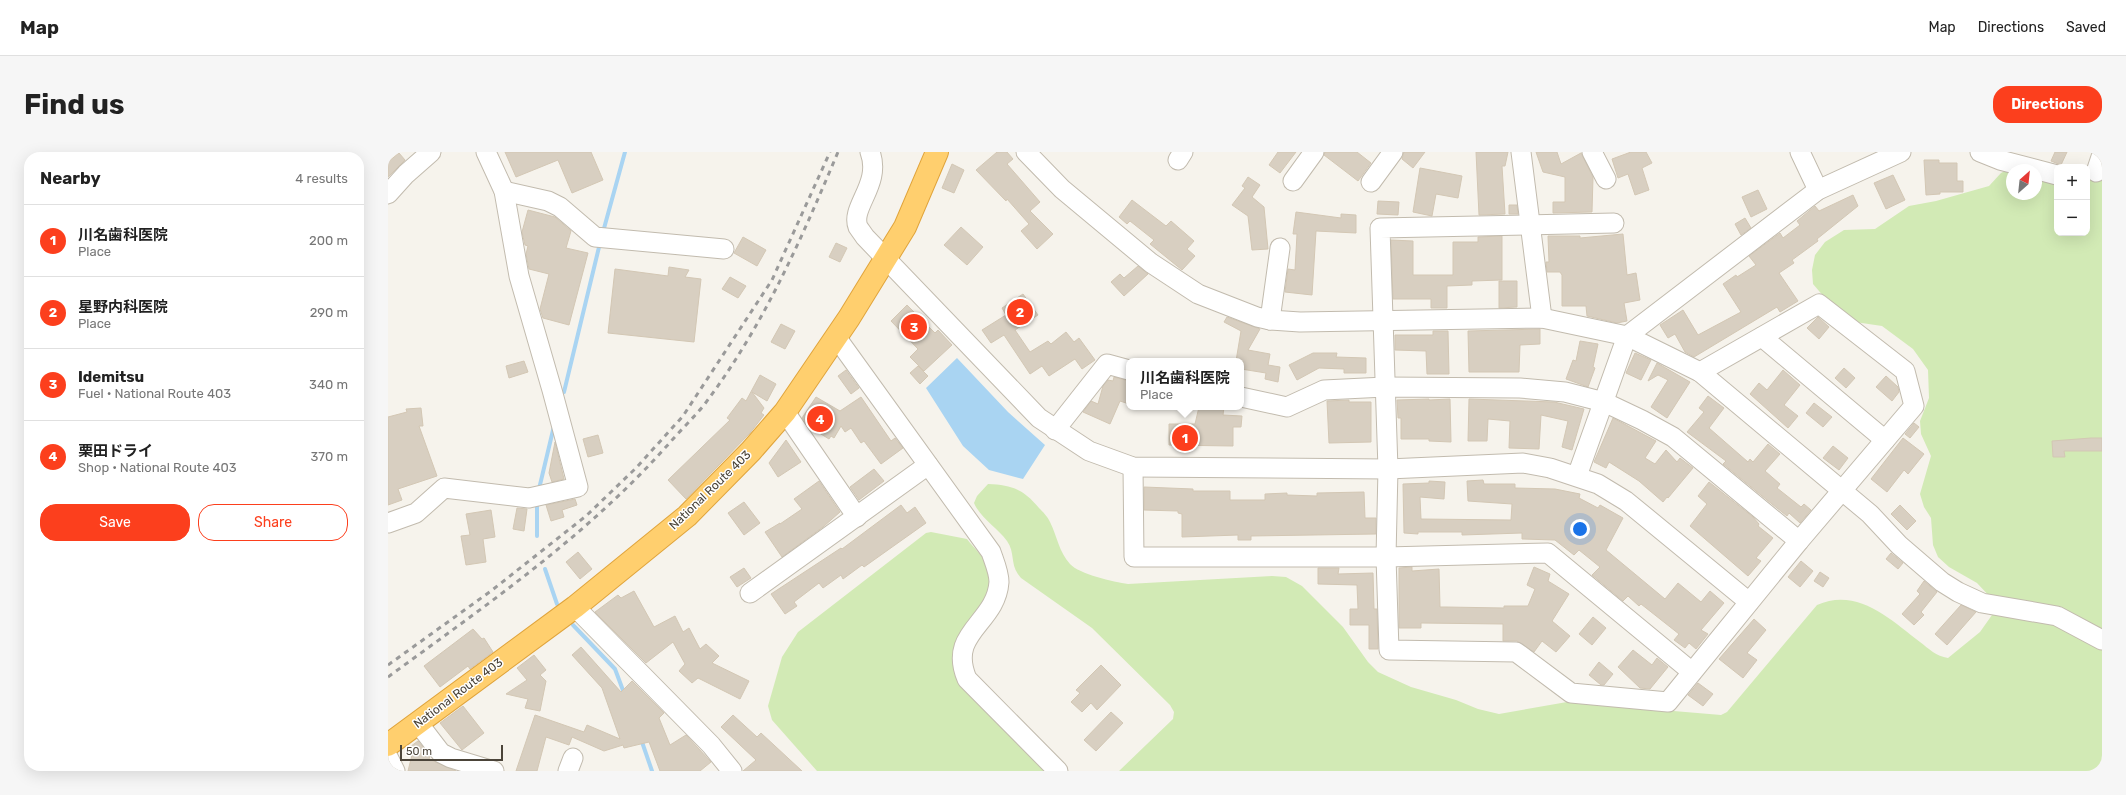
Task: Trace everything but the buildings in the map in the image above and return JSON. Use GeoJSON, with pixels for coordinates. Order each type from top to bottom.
{"type":"FeatureCollection","features":[{"type":"Feature","properties":{"kind":"highway","name":"National Route 403"},"geometry":{"type":"LineString","coordinates":[[388,745],[575,607],[687,516],[751,451],[785,412],[836,337],[886,258],[905,226],[937,152]]}},
{"type":"Feature","properties":{"kind":"street"},"geometry":{"type":"LineString","coordinates":[[388,194],[406,174],[431,152]]}},
{"type":"Feature","properties":{"kind":"street"},"geometry":{"type":"LineString","coordinates":[[388,523],[416,513],[444,488],[529,498],[578,487],[519,276],[504,191],[486,152]]}},
{"type":"Feature","properties":{"kind":"street"},"geometry":{"type":"LineString","coordinates":[[870,152],[874,162],[872,179],[857,214],[858,226],[865,237],[1040,418],[1055,430],[1089,451],[1133,467],[1388,469],[1523,463],[1550,468],[1598,484],[1626,501],[1749,602]]}},
{"type":"Feature","properties":{"kind":"street"},"geometry":{"type":"LineString","coordinates":[[1026,152],[1062,189],[1151,263],[1198,294],[1270,320],[1300,322],[1542,318],[1627,336],[1700,372],[1870,514],[1900,545],[1942,582],[1958,592],[1982,603],[2057,616],[2102,640]]}},
{"type":"Feature","properties":{"kind":"street"},"geometry":{"type":"LineString","coordinates":[[1293,181],[1314,152]]}},
{"type":"Feature","properties":{"kind":"street"},"geometry":{"type":"LineString","coordinates":[[1371,182],[1393,152]]}},
{"type":"Feature","properties":{"kind":"street"},"geometry":{"type":"LineString","coordinates":[[1521,152],[1542,318]]}},
{"type":"Feature","properties":{"kind":"street"},"geometry":{"type":"LineString","coordinates":[[1592,152],[1606,179]]}},
{"type":"Feature","properties":{"kind":"street"},"geometry":{"type":"LineString","coordinates":[[1800,152],[1818,190]]}},
{"type":"Feature","properties":{"kind":"street"},"geometry":{"type":"LineString","coordinates":[[1577,476],[1627,336],[1818,190],[1900,152]]}},
{"type":"Feature","properties":{"kind":"street"},"geometry":{"type":"LineString","coordinates":[[1980,152],[2001,156],[2054,174]]}},
{"type":"Feature","properties":{"kind":"street"},"geometry":{"type":"LineString","coordinates":[[2095,172],[2102,154]]}},
{"type":"Feature","properties":{"kind":"street"},"geometry":{"type":"LineString","coordinates":[[504,191],[548,201],[560,207],[595,237],[724,249]]}},
{"type":"Feature","properties":{"kind":"street"},"geometry":{"type":"LineString","coordinates":[[1614,223],[1380,228],[1388,469],[1386,556],[1389,650],[1516,652],[1571,693],[1668,702],[1799,541],[1914,406],[1905,371],[1819,304],[1700,372]]}},
{"type":"Feature","properties":{"kind":"street"},"geometry":{"type":"LineString","coordinates":[[1270,320],[1280,248]]}},
{"type":"Feature","properties":{"kind":"street"},"geometry":{"type":"LineString","coordinates":[[836,337],[928,466],[984,540],[996,566],[999,582],[990,610],[964,643],[961,655],[962,668],[967,679],[1058,771]]}},
{"type":"Feature","properties":{"kind":"street"},"geometry":{"type":"LineString","coordinates":[[1762,337],[1885,440]]}},
{"type":"Feature","properties":{"kind":"street"},"geometry":{"type":"LineString","coordinates":[[1055,430],[1107,364],[1126,369]]}},
{"type":"Feature","properties":{"kind":"street"},"geometry":{"type":"LineString","coordinates":[[1244,398],[1287,407],[1324,390],[1385,387],[1520,388],[1565,392],[1604,402],[1642,420],[1673,438],[1799,541]]}},
{"type":"Feature","properties":{"kind":"street"},"geometry":{"type":"LineString","coordinates":[[785,412],[856,518]]}},
{"type":"Feature","properties":{"kind":"street"},"geometry":{"type":"LineString","coordinates":[[750,593],[928,466]]}},
{"type":"Feature","properties":{"kind":"street"},"geometry":{"type":"LineString","coordinates":[[1133,467],[1134,557],[1386,556],[1548,553],[1692,672]]}},
{"type":"Feature","properties":{"kind":"street"},"geometry":{"type":"LineString","coordinates":[[575,607],[711,745],[732,771]]}},
{"type":"Feature","properties":{"kind":"street"},"geometry":{"type":"LineString","coordinates":[[418,723],[441,753],[451,758],[494,771]]}},
{"type":"Feature","properties":{"kind":"street"},"geometry":{"type":"LineString","coordinates":[[388,757],[395,771]]}},
{"type":"Feature","properties":{"kind":"green space"},"geometry":{"type":"Polygon","coordinates":[[[2006,170],[2006,200],[2042,200],[2042,177],[2054,180],[2054,236],[2090,236],[2090,180],[2102,181],[2102,771],[1119,771],[1173,719],[1174,712],[1170,705],[1092,628],[1021,578],[1015,569],[1010,546],[1007,541],[981,514],[974,503],[977,496],[988,484],[1010,487],[1022,492],[1028,496],[1048,518],[1061,549],[1070,564],[1081,571],[1097,577],[1128,584],[1272,576],[1286,577],[1302,586],[1343,627],[1368,662],[1378,672],[1411,687],[1456,700],[1478,709],[1499,714],[1567,702],[1721,715],[1727,712],[1817,605],[1832,600],[1846,600],[1872,608],[1885,615],[1933,652],[1948,658],[1980,632],[1992,615],[1992,599],[1977,583],[1949,567],[1938,557],[1933,545],[1931,518],[1924,507],[1920,494],[1931,456],[1921,434],[1920,421],[1929,398],[1928,370],[1913,349],[1882,326],[1855,322],[1831,305],[1813,284],[1812,270],[1815,255],[1825,242],[1844,230],[1875,229],[1909,206],[1936,201],[1989,186],[2001,173],[2006,170]]]}},
{"type":"Feature","properties":{"kind":"green space"},"geometry":{"type":"Polygon","coordinates":[[[931,532],[967,539],[982,557],[989,569],[991,582],[988,594],[959,639],[955,652],[954,667],[956,676],[961,684],[1047,771],[817,771],[772,720],[768,706],[782,657],[798,632],[926,533],[931,532]]]}},
{"type":"Feature","properties":{"kind":"water"},"geometry":{"type":"Polygon","coordinates":[[[957,358],[1008,412],[1045,445],[1023,479],[989,470],[963,446],[926,388],[957,358]]]}},
{"type":"Feature","properties":{"kind":"waterway"},"geometry":{"type":"LineString","coordinates":[[603,232],[625,152]]}},
{"type":"Feature","properties":{"kind":"waterway"},"geometry":{"type":"LineString","coordinates":[[564,392],[600,243]]}},
{"type":"Feature","properties":{"kind":"waterway"},"geometry":{"type":"LineString","coordinates":[[539,489],[554,426]]}},
{"type":"Feature","properties":{"kind":"waterway"},"geometry":{"type":"LineString","coordinates":[[537,502],[537,536]]}},
{"type":"Feature","properties":{"kind":"waterway"},"geometry":{"type":"LineString","coordinates":[[545,569],[557,604]]}},
{"type":"Feature","properties":{"kind":"waterway"},"geometry":{"type":"LineString","coordinates":[[573,625],[615,669],[624,693]]}},
{"type":"Feature","properties":{"kind":"waterway"},"geometry":{"type":"LineString","coordinates":[[641,739],[652,771]]}},
{"type":"Feature","properties":{"kind":"railway"},"geometry":{"type":"LineString","coordinates":[[388,665],[491,591],[586,516],[636,468],[683,416],[772,280],[830,152]]}},
{"type":"Feature","properties":{"kind":"railway"},"geometry":{"type":"LineString","coordinates":[[388,677],[501,594],[573,537],[608,506],[641,473],[704,405],[744,345],[779,283],[838,152]]}},
{"type":"Feature","properties":{"kind":"place","name":"星野内科医院"},"geometry":{"type":"Point","coordinates":[1020,312]}},
{"type":"Feature","properties":{"kind":"place","name":"Idemitsu"},"geometry":{"type":"Point","coordinates":[914,327]}},
{"type":"Feature","properties":{"kind":"place","name":"栗田ドライ"},"geometry":{"type":"Point","coordinates":[820,419]}},
{"type":"Feature","properties":{"kind":"place","name":"川名歯科医院"},"geometry":{"type":"Point","coordinates":[1185,438]}}]}
